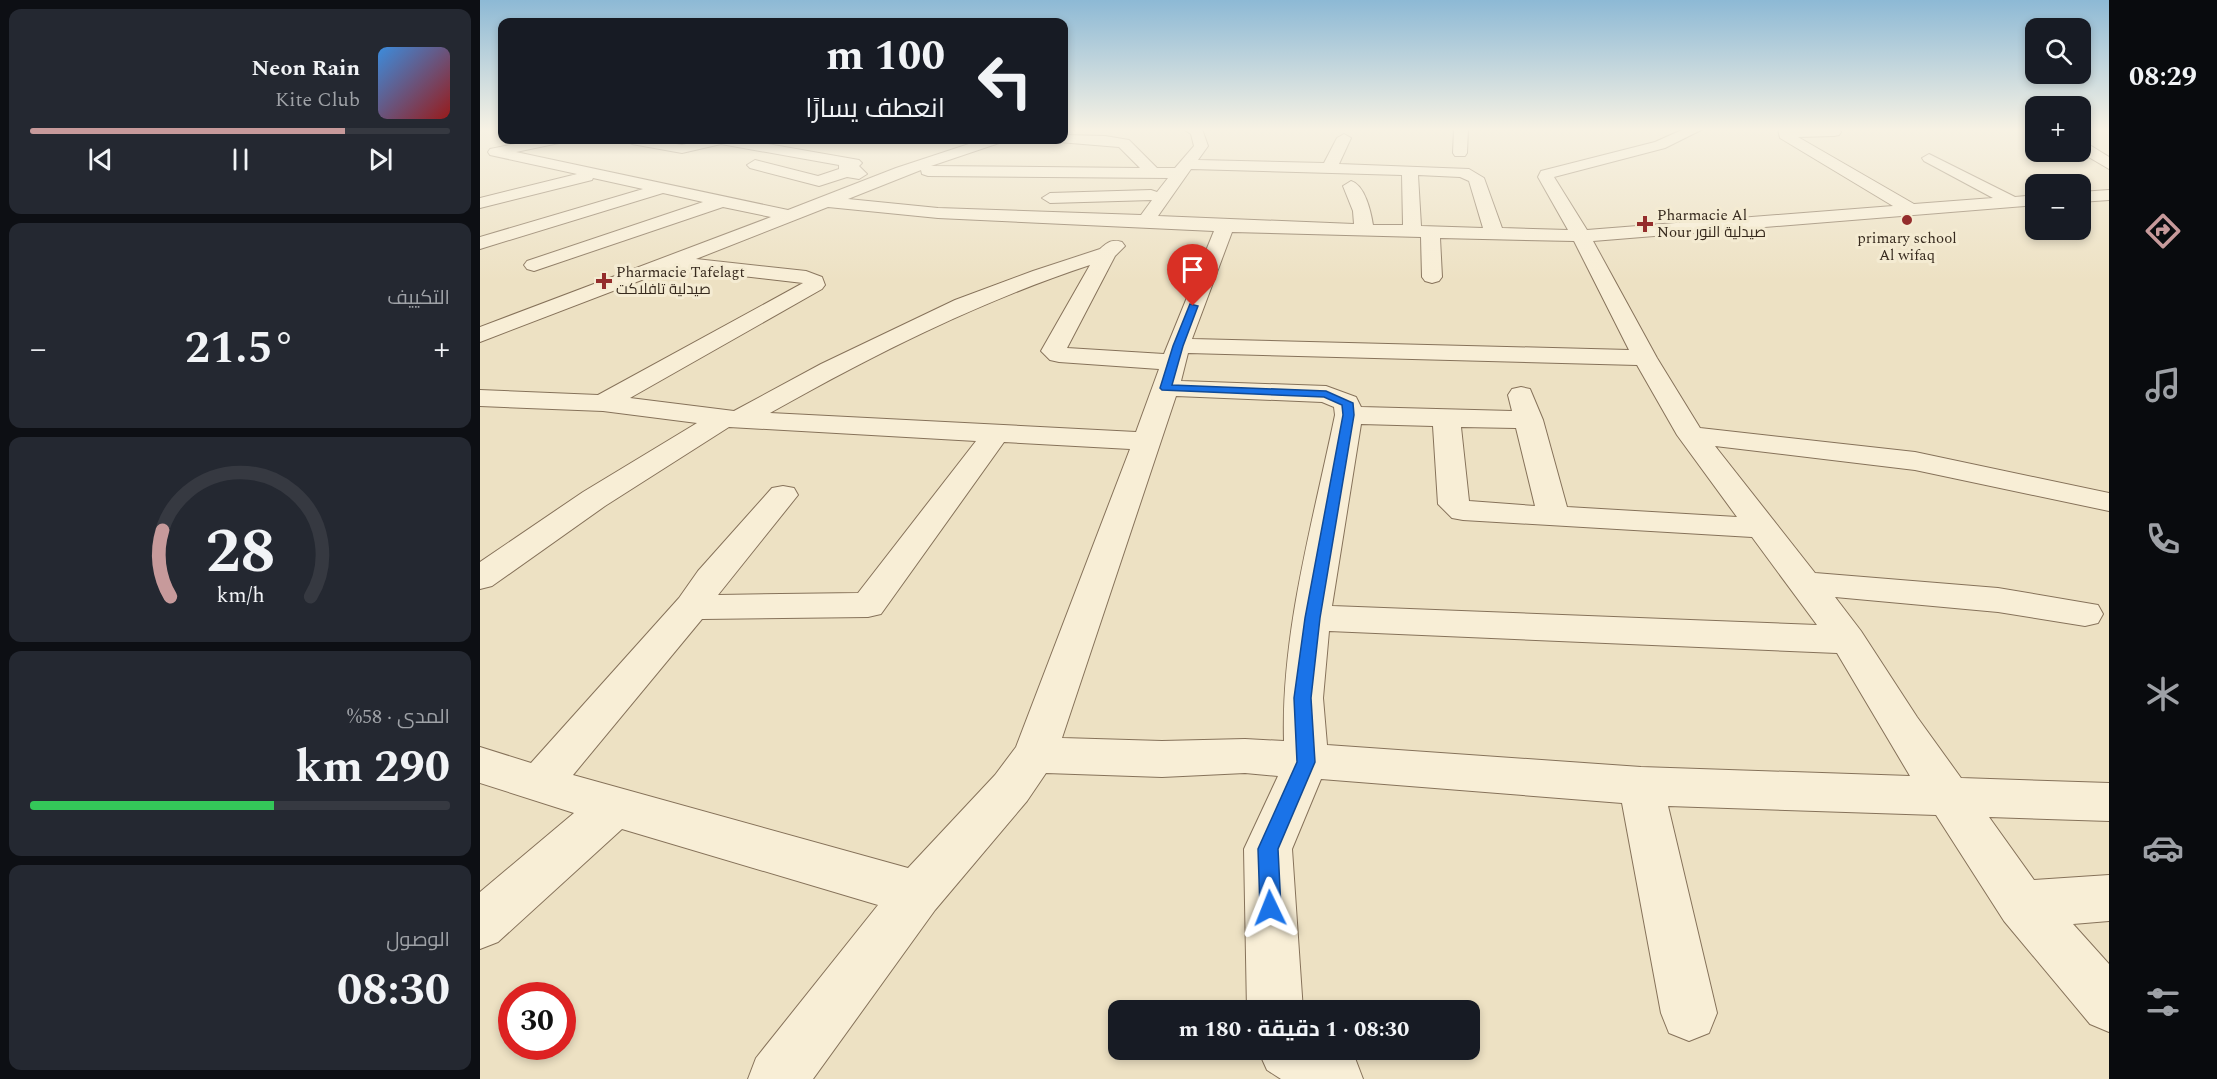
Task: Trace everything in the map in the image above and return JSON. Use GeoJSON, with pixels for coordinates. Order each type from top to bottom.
{"type":"FeatureCollection","features":[{"type":"Feature","properties":{"kind":"street"},"geometry":{"type":"LineString","coordinates":[[480,202],[576,179]]}},
{"type":"Feature","properties":{"kind":"street"},"geometry":{"type":"LineString","coordinates":[[624,179],[790,216]]}},
{"type":"Feature","properties":{"kind":"street"},"geometry":{"type":"LineString","coordinates":[[480,335],[880,179]]}},
{"type":"Feature","properties":{"kind":"street"},"geometry":{"type":"LineString","coordinates":[[480,578],[594,500],[731,419],[963,305],[1040,275],[1107,253],[1146,221],[1176,179]]}},
{"type":"Feature","properties":{"kind":"street"},"geometry":{"type":"LineString","coordinates":[[1412,179],[1432,277]]}},
{"type":"Feature","properties":{"kind":"street"},"geometry":{"type":"LineString","coordinates":[[1475,179],[1494,235]]}},
{"type":"Feature","properties":{"kind":"street"},"geometry":{"type":"LineString","coordinates":[[1547,179],[1581,236],[1645,358],[1691,435],[1848,640],[1902,729],[2022,904],[2109,1005]]}},
{"type":"Feature","properties":{"kind":"street"},"geometry":{"type":"LineString","coordinates":[[1860,179],[1913,211]]}},
{"type":"Feature","properties":{"kind":"street"},"geometry":{"type":"LineString","coordinates":[[1976,179],[2024,201]]}},
{"type":"Feature","properties":{"kind":"street"},"geometry":{"type":"LineString","coordinates":[[480,219],[628,180]]}},
{"type":"Feature","properties":{"kind":"street"},"geometry":{"type":"LineString","coordinates":[[1351,186],[1362,211],[1364,230]]}},
{"type":"Feature","properties":{"kind":"street"},"geometry":{"type":"LineString","coordinates":[[480,243],[664,188]]}},
{"type":"Feature","properties":{"kind":"street"},"geometry":{"type":"LineString","coordinates":[[1034,198],[1165,195]]}},
{"type":"Feature","properties":{"kind":"street"},"geometry":{"type":"LineString","coordinates":[[2091,196],[2109,195]]}},
{"type":"Feature","properties":{"kind":"street"},"geometry":{"type":"LineString","coordinates":[[946,214],[972,198],[982,198]]}},
{"type":"Feature","properties":{"kind":"street"},"geometry":{"type":"LineString","coordinates":[[534,265],[723,201]]}},
{"type":"Feature","properties":{"kind":"street"},"geometry":{"type":"LineString","coordinates":[[826,202],[946,214],[1225,226],[1581,236],[2024,201]]}},
{"type":"Feature","properties":{"kind":"street"},"geometry":{"type":"LineString","coordinates":[[777,1079],[917,894],[1011,788],[1035,755],[1172,365],[1225,226]]}},
{"type":"Feature","properties":{"kind":"street"},"geometry":{"type":"LineString","coordinates":[[1107,253],[1053,351],[1059,355],[1172,365],[1326,394],[1347,403],[1349,415],[1312,618],[1302,698],[1306,762],[1268,849],[1275,1000]]}},
{"type":"Feature","properties":{"kind":"street"},"geometry":{"type":"LineString","coordinates":[[603,403],[804,292],[814,285],[815,281],[806,277],[670,263]]}},
{"type":"Feature","properties":{"kind":"street"},"geometry":{"type":"LineString","coordinates":[[1172,365],[1645,358]]}},
{"type":"Feature","properties":{"kind":"street"},"geometry":{"type":"LineString","coordinates":[[480,398],[603,403],[731,419],[1146,441]]}},
{"type":"Feature","properties":{"kind":"street"},"geometry":{"type":"LineString","coordinates":[[1349,415],[1446,418],[1525,408],[1554,516]]}},
{"type":"Feature","properties":{"kind":"street"},"geometry":{"type":"LineString","coordinates":[[1446,418],[1454,504],[1459,509],[1473,513],[1761,528]]}},
{"type":"Feature","properties":{"kind":"street"},"geometry":{"type":"LineString","coordinates":[[692,607],[868,605],[997,432]]}},
{"type":"Feature","properties":{"kind":"street"},"geometry":{"type":"LineString","coordinates":[[1691,435],[1915,461],[2109,502]]}},
{"type":"Feature","properties":{"kind":"street"},"geometry":{"type":"LineString","coordinates":[[539,784],[692,607],[718,570],[783,495]]}},
{"type":"Feature","properties":{"kind":"street"},"geometry":{"type":"LineString","coordinates":[[1803,583],[1998,600],[2085,614]]}},
{"type":"Feature","properties":{"kind":"street"},"geometry":{"type":"LineString","coordinates":[[1312,618],[1848,640]]}},
{"type":"Feature","properties":{"kind":"street"},"geometry":{"type":"LineString","coordinates":[[1035,755],[1162,759],[1245,756],[1641,786],[2109,802]]}},
{"type":"Feature","properties":{"kind":"street"},"geometry":{"type":"LineString","coordinates":[[480,765],[614,807],[917,894]]}},
{"type":"Feature","properties":{"kind":"street"},"geometry":{"type":"LineString","coordinates":[[1641,786],[1689,1013]]}},
{"type":"Feature","properties":{"kind":"street"},"geometry":{"type":"LineString","coordinates":[[480,925],[614,807]]}},
{"type":"Feature","properties":{"kind":"street"},"geometry":{"type":"LineString","coordinates":[[2022,904],[2109,898]]}},
{"type":"Feature","properties":{"kind":"street"},"geometry":{"type":"LineString","coordinates":[[1303,1060],[1334,1079]]}},
{"type":"Feature","properties":{"kind":"place","name":"primary school Al wifaq"},"geometry":{"type":"Point","coordinates":[1907,220]}},
{"type":"Feature","properties":{"kind":"place","name":"Pharmacie Al Nour صيدلية النور"},"geometry":{"type":"Point","coordinates":[1645,224]}},
{"type":"Feature","properties":{"kind":"place","name":"Pharmacie Tafelagt صيدلية تافلاكت"},"geometry":{"type":"Point","coordinates":[604,281]}},
{"type":"Feature","properties":{"kind":"route"},"geometry":{"type":"LineString","coordinates":[[1193,306],[1166,388],[1326,394],[1344,400],[1347,403],[1349,415],[1312,618],[1302,698],[1306,762],[1268,849],[1270,908]]}}]}
